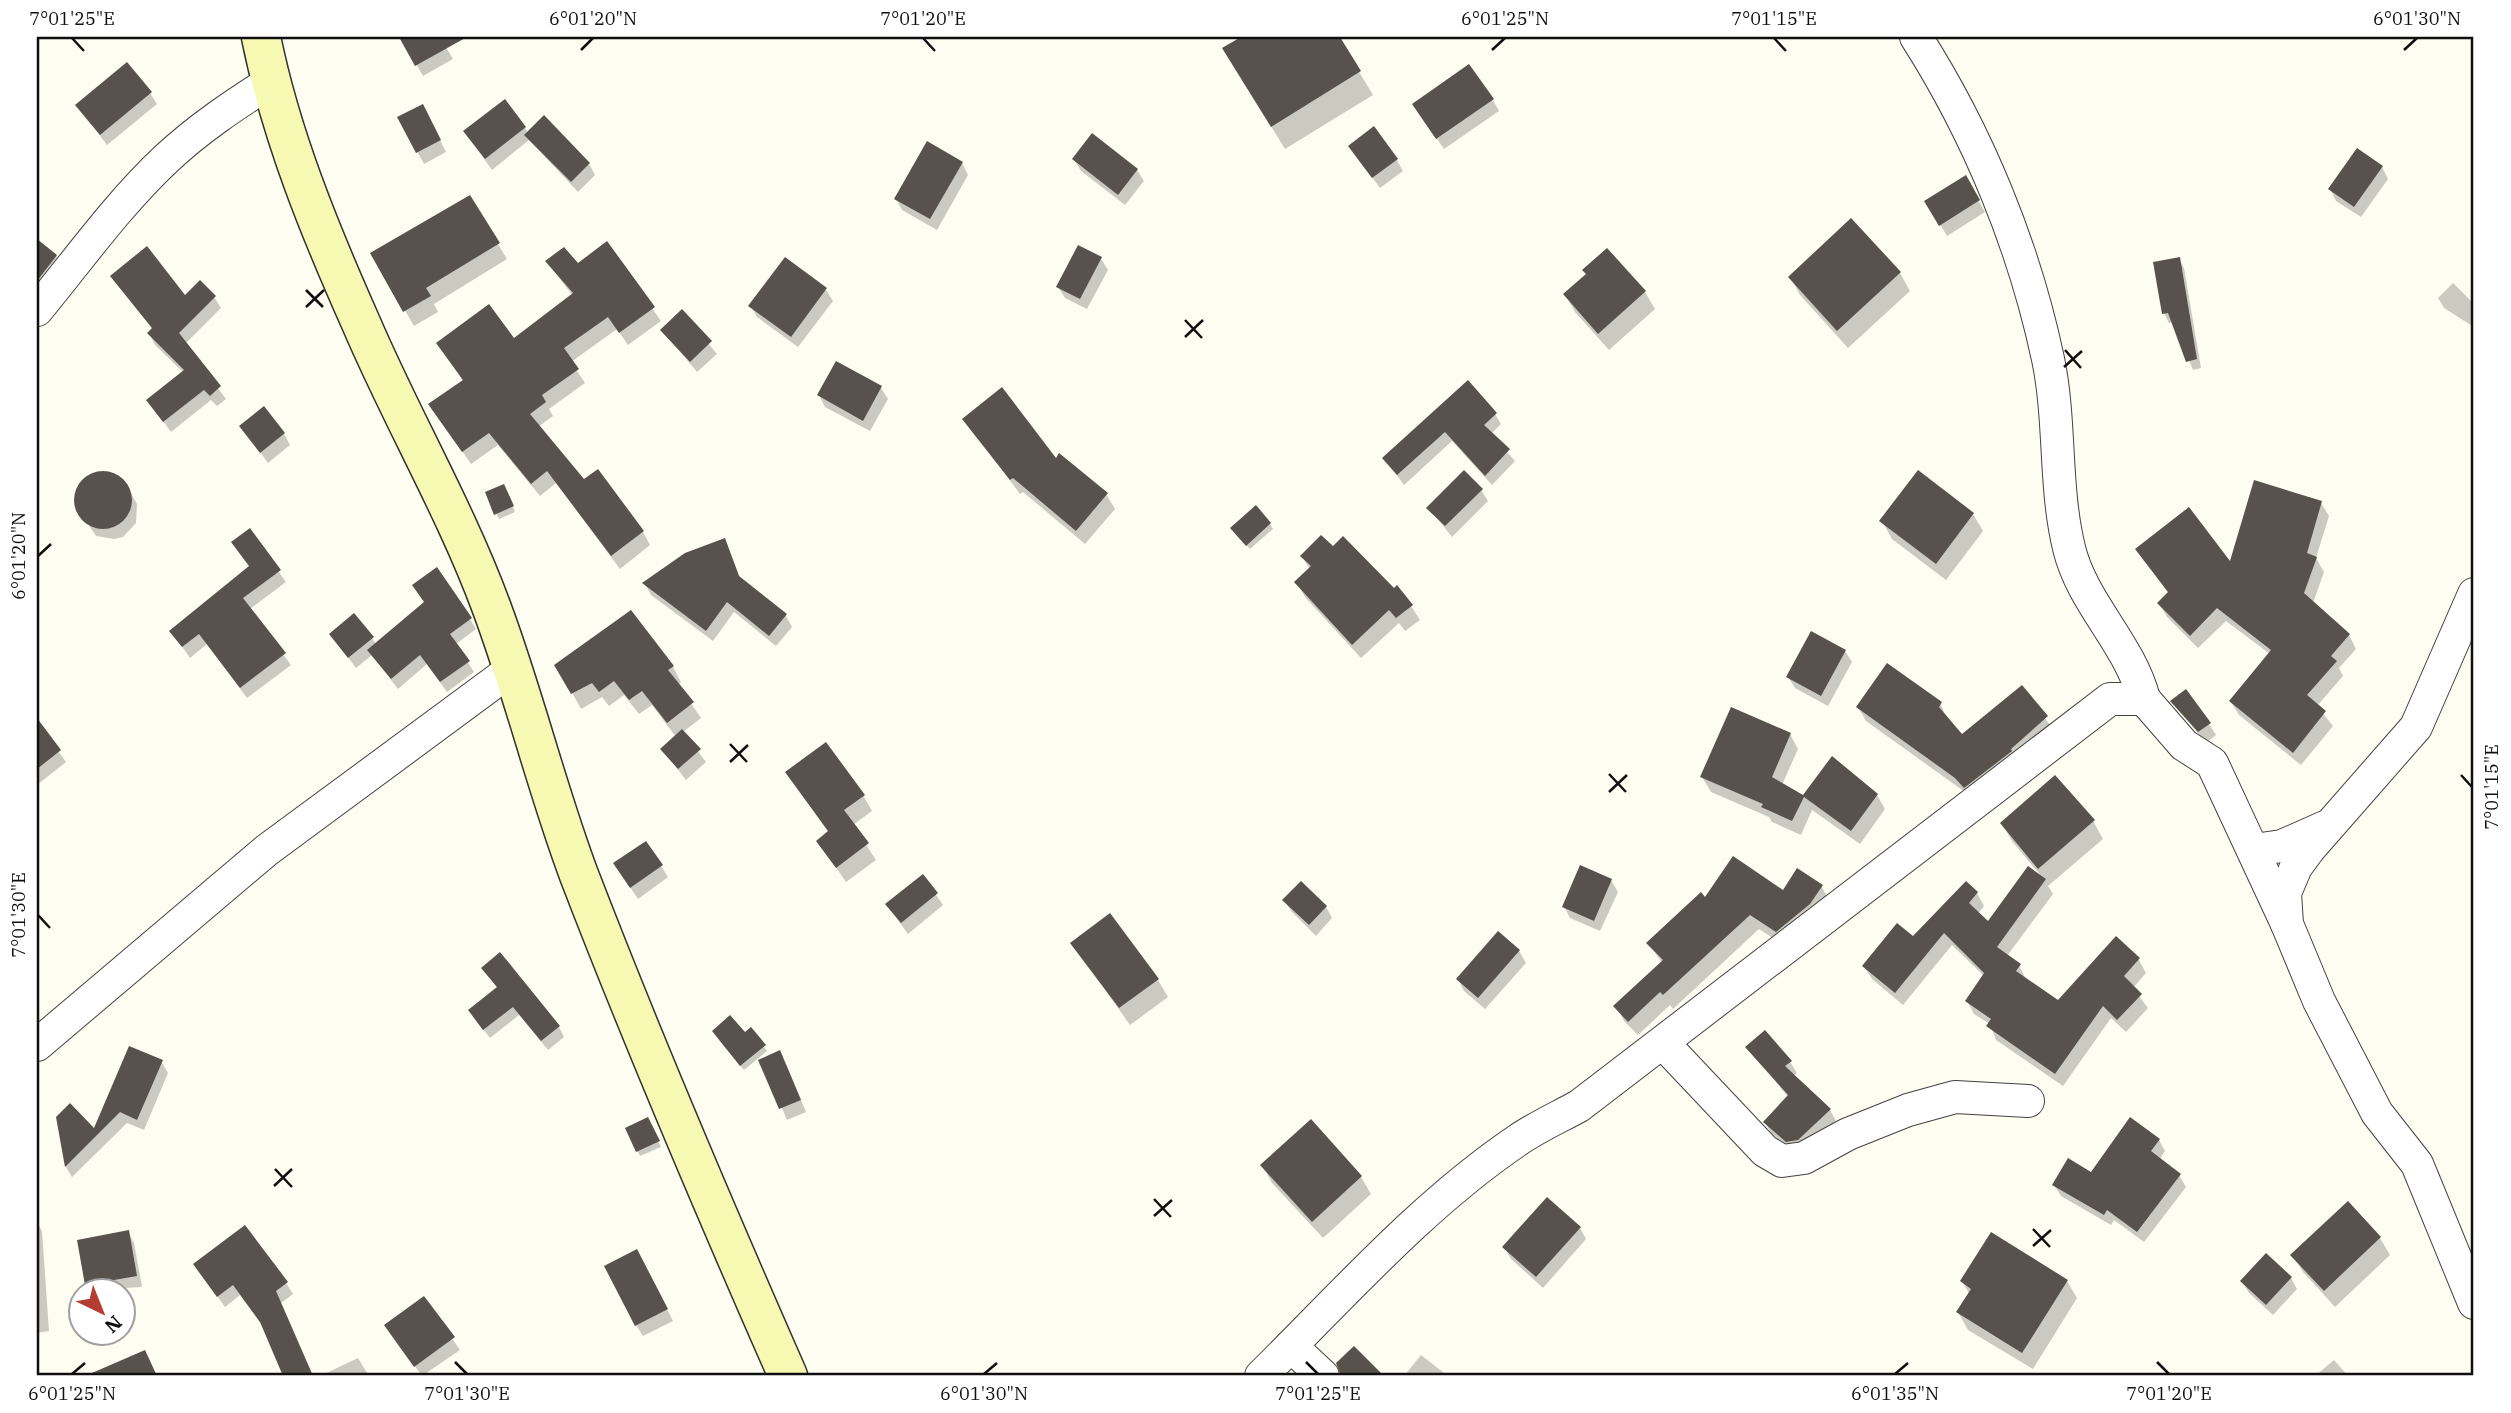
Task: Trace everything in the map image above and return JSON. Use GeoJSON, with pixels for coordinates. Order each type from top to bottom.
{"type":"FeatureCollection","features":[{"type":"Feature","properties":{"kind":"main road"},"geometry":{"type":"LineString","coordinates":[[261,37],[270,82],[297,166],[356,313],[444,496],[492,606],[578,872],[689,1149],[788,1376]]}},
{"type":"Feature","properties":{"kind":"street"},"geometry":{"type":"LineString","coordinates":[[1916,37],[1970,134],[2017,246],[2048,360],[2069,551],[2084,584],[2130,657],[2144,699],[2184,746],[2212,763],[2254,850],[2319,1001],[2377,1113],[2417,1164],[2474,1303]]}},
{"type":"Feature","properties":{"kind":"street"},"geometry":{"type":"LineString","coordinates":[[37,310],[113,216],[166,159],[214,118],[270,82]]}},
{"type":"Feature","properties":{"kind":"street"},"geometry":{"type":"LineString","coordinates":[[2287,924],[2285,893],[2296,867],[2416,727],[2474,594]]}},
{"type":"Feature","properties":{"kind":"street"},"geometry":{"type":"LineString","coordinates":[[37,1045],[267,850],[511,670]]}},
{"type":"Feature","properties":{"kind":"street"},"geometry":{"type":"LineString","coordinates":[[1261,1376],[1365,1271],[1471,1175],[1520,1139],[1580,1106],[2110,699],[2144,699]]}},
{"type":"Feature","properties":{"kind":"street"},"geometry":{"type":"LineString","coordinates":[[2254,850],[2282,846],[2311,835],[2335,821]]}},
{"type":"Feature","properties":{"kind":"street"},"geometry":{"type":"LineString","coordinates":[[1662,1043],[1765,1151],[1782,1161],[1804,1158],[1849,1134],[1908,1111],[1955,1097],[2028,1101]]}},
{"type":"Feature","properties":{"kind":"street"},"geometry":{"type":"LineString","coordinates":[[1292,1346],[1323,1376]]}},
{"type":"Feature","properties":{"kind":"building"},"geometry":{"type":"Polygon","coordinates":[[[399,37],[467,37],[415,66],[399,37]]]}},
{"type":"Feature","properties":{"kind":"building"},"geometry":{"type":"Polygon","coordinates":[[[1241,37],[1340,37],[1361,71],[1271,127],[1222,48],[1241,37]]]}},
{"type":"Feature","properties":{"kind":"building"},"geometry":{"type":"Polygon","coordinates":[[[127,62],[152,92],[100,135],[75,105],[127,62]]]}},
{"type":"Feature","properties":{"kind":"building"},"geometry":{"type":"Polygon","coordinates":[[[1469,64],[1494,99],[1436,139],[1412,104],[1469,64]]]}},
{"type":"Feature","properties":{"kind":"building"},"geometry":{"type":"Polygon","coordinates":[[[505,99],[526,127],[485,159],[463,131],[505,99]]]}},
{"type":"Feature","properties":{"kind":"building"},"geometry":{"type":"Polygon","coordinates":[[[423,104],[441,140],[416,153],[397,117],[423,104]]]}},
{"type":"Feature","properties":{"kind":"building"},"geometry":{"type":"Polygon","coordinates":[[[544,115],[590,163],[571,182],[524,135],[544,115]]]}},
{"type":"Feature","properties":{"kind":"building"},"geometry":{"type":"Polygon","coordinates":[[[1374,126],[1398,159],[1372,178],[1348,146],[1374,126]]]}},
{"type":"Feature","properties":{"kind":"building"},"geometry":{"type":"Polygon","coordinates":[[[1092,133],[1138,169],[1118,195],[1072,159],[1092,133]]]}},
{"type":"Feature","properties":{"kind":"building"},"geometry":{"type":"Polygon","coordinates":[[[927,141],[963,162],[930,219],[894,199],[927,141]]]}},
{"type":"Feature","properties":{"kind":"building"},"geometry":{"type":"Polygon","coordinates":[[[2357,148],[2383,166],[2354,207],[2328,189],[2357,148]]]}},
{"type":"Feature","properties":{"kind":"building"},"geometry":{"type":"Polygon","coordinates":[[[1966,175],[1980,200],[1939,226],[1924,201],[1966,175]]]}},
{"type":"Feature","properties":{"kind":"building"},"geometry":{"type":"Polygon","coordinates":[[[470,195],[500,243],[426,288],[431,296],[403,312],[370,253],[470,195]]]}},
{"type":"Feature","properties":{"kind":"building"},"geometry":{"type":"Polygon","coordinates":[[[1851,218],[1901,272],[1837,331],[1788,277],[1851,218]]]}},
{"type":"Feature","properties":{"kind":"building"},"geometry":{"type":"Polygon","coordinates":[[[37,239],[57,255],[37,281],[37,239]]]}},
{"type":"Feature","properties":{"kind":"building"},"geometry":{"type":"Polygon","coordinates":[[[607,241],[655,307],[619,333],[608,317],[564,348],[579,369],[542,395],[546,402],[530,414],[584,479],[598,469],[644,531],[611,556],[547,471],[531,484],[489,433],[462,452],[428,404],[463,380],[436,343],[489,304],[514,338],[573,293],[545,261],[564,247],[578,263],[607,241]]]}},
{"type":"Feature","properties":{"kind":"building"},"geometry":{"type":"Polygon","coordinates":[[[1078,245],[1102,257],[1080,299],[1056,287],[1078,245]]]}},
{"type":"Feature","properties":{"kind":"building"},"geometry":{"type":"Polygon","coordinates":[[[147,246],[185,295],[200,280],[216,296],[179,333],[221,386],[210,396],[204,390],[163,422],[146,400],[184,370],[147,333],[152,328],[110,276],[147,246]]]}},
{"type":"Feature","properties":{"kind":"building"},"geometry":{"type":"Polygon","coordinates":[[[1607,248],[1646,291],[1598,334],[1563,294],[1586,274],[1582,270],[1607,248]]]}},
{"type":"Feature","properties":{"kind":"building"},"geometry":{"type":"Polygon","coordinates":[[[785,257],[827,288],[791,337],[748,306],[785,257]]]}},
{"type":"Feature","properties":{"kind":"building"},"geometry":{"type":"Polygon","coordinates":[[[2180,257],[2197,359],[2186,362],[2168,313],[2162,314],[2153,262],[2180,257]]]}},
{"type":"Feature","properties":{"kind":"building"},"geometry":{"type":"Polygon","coordinates":[[[682,309],[712,341],[690,362],[660,330],[682,309]]]}},
{"type":"Feature","properties":{"kind":"building"},"geometry":{"type":"Polygon","coordinates":[[[836,361],[882,386],[863,421],[817,395],[836,361]]]}},
{"type":"Feature","properties":{"kind":"building"},"geometry":{"type":"Polygon","coordinates":[[[1468,380],[1497,413],[1484,425],[1510,449],[1485,476],[1445,432],[1397,475],[1382,458],[1468,380]]]}},
{"type":"Feature","properties":{"kind":"building"},"geometry":{"type":"Polygon","coordinates":[[[1002,387],[1056,458],[1059,453],[1108,493],[1076,531],[1013,478],[1010,480],[962,419],[1002,387]]]}},
{"type":"Feature","properties":{"kind":"building"},"geometry":{"type":"Polygon","coordinates":[[[264,406],[285,433],[260,453],[239,426],[264,406]]]}},
{"type":"Feature","properties":{"kind":"building"},"geometry":{"type":"Polygon","coordinates":[[[1464,470],[1483,489],[1445,526],[1426,508],[1464,470]]]}},
{"type":"Feature","properties":{"kind":"building"},"geometry":{"type":"Polygon","coordinates":[[[1918,470],[1974,513],[1936,564],[1879,521],[1918,470]]]}},
{"type":"Feature","properties":{"kind":"building"},"geometry":{"type":"Polygon","coordinates":[[[103,471],[114,473],[127,484],[132,500],[130,511],[119,524],[103,529],[92,527],[79,516],[74,500],[76,489],[87,476],[103,471]]]}},
{"type":"Feature","properties":{"kind":"building"},"geometry":{"type":"Polygon","coordinates":[[[2254,480],[2322,501],[2307,553],[2317,557],[2304,593],[2350,634],[2331,656],[2337,661],[2307,695],[2326,711],[2293,753],[2229,701],[2271,650],[2217,608],[2190,636],[2157,603],[2168,592],[2135,549],[2189,507],[2230,561],[2254,480]]]}},
{"type":"Feature","properties":{"kind":"building"},"geometry":{"type":"Polygon","coordinates":[[[504,484],[514,506],[494,515],[485,492],[504,484]]]}},
{"type":"Feature","properties":{"kind":"building"},"geometry":{"type":"Polygon","coordinates":[[[1256,505],[1271,523],[1246,546],[1230,528],[1256,505]]]}},
{"type":"Feature","properties":{"kind":"building"},"geometry":{"type":"Polygon","coordinates":[[[250,528],[281,570],[243,598],[286,653],[240,688],[199,634],[182,647],[169,631],[249,566],[231,542],[250,528]]]}},
{"type":"Feature","properties":{"kind":"building"},"geometry":{"type":"Polygon","coordinates":[[[1321,535],[1333,546],[1343,536],[1394,588],[1397,585],[1413,605],[1396,618],[1389,610],[1352,645],[1294,582],[1311,566],[1300,556],[1321,535]]]}},
{"type":"Feature","properties":{"kind":"building"},"geometry":{"type":"Polygon","coordinates":[[[725,538],[739,576],[787,614],[769,636],[727,602],[706,631],[642,583],[685,553],[725,538]]]}},
{"type":"Feature","properties":{"kind":"building"},"geometry":{"type":"Polygon","coordinates":[[[437,567],[472,618],[450,634],[470,661],[440,682],[420,655],[391,679],[367,650],[424,602],[412,585],[437,567]]]}},
{"type":"Feature","properties":{"kind":"building"},"geometry":{"type":"Polygon","coordinates":[[[631,610],[674,666],[668,670],[694,702],[667,723],[642,691],[629,700],[614,681],[599,692],[592,683],[571,694],[554,665],[631,610]]]}},
{"type":"Feature","properties":{"kind":"building"},"geometry":{"type":"Polygon","coordinates":[[[354,613],[374,637],[348,658],[329,634],[354,613]]]}},
{"type":"Feature","properties":{"kind":"building"},"geometry":{"type":"Polygon","coordinates":[[[1811,631],[1846,650],[1821,696],[1786,677],[1811,631]]]}},
{"type":"Feature","properties":{"kind":"building"},"geometry":{"type":"Polygon","coordinates":[[[1887,663],[1942,702],[1939,707],[1962,734],[2022,685],[2048,716],[2011,749],[2012,751],[1964,788],[1955,778],[1856,707],[1887,663]]]}},
{"type":"Feature","properties":{"kind":"building"},"geometry":{"type":"Polygon","coordinates":[[[2186,689],[2211,723],[2198,732],[2170,701],[2186,689]]]}},
{"type":"Feature","properties":{"kind":"building"},"geometry":{"type":"Polygon","coordinates":[[[1731,707],[1791,733],[1772,777],[1803,795],[1832,756],[1878,794],[1851,831],[1804,797],[1792,821],[1761,807],[1763,804],[1700,777],[1731,707]]]}},
{"type":"Feature","properties":{"kind":"building"},"geometry":{"type":"Polygon","coordinates":[[[37,718],[61,750],[37,769],[37,718]]]}},
{"type":"Feature","properties":{"kind":"building"},"geometry":{"type":"Polygon","coordinates":[[[682,729],[701,749],[678,769],[660,749],[682,729]]]}},
{"type":"Feature","properties":{"kind":"building"},"geometry":{"type":"Polygon","coordinates":[[[826,742],[865,795],[844,810],[869,843],[836,868],[816,841],[828,831],[785,772],[826,742]]]}},
{"type":"Feature","properties":{"kind":"building"},"geometry":{"type":"Polygon","coordinates":[[[2055,775],[2095,820],[2038,869],[2000,823],[2055,775]]]}},
{"type":"Feature","properties":{"kind":"building"},"geometry":{"type":"Polygon","coordinates":[[[646,841],[663,865],[630,888],[613,863],[646,841]]]}},
{"type":"Feature","properties":{"kind":"building"},"geometry":{"type":"Polygon","coordinates":[[[1733,856],[1783,890],[1797,868],[1823,885],[1810,904],[1776,932],[1750,915],[1663,995],[1660,992],[1628,1022],[1613,1006],[1663,960],[1646,943],[1701,892],[1705,897],[1733,856]]]}},
{"type":"Feature","properties":{"kind":"building"},"geometry":{"type":"Polygon","coordinates":[[[1580,865],[1612,879],[1594,921],[1562,907],[1580,865]]]}},
{"type":"Feature","properties":{"kind":"building"},"geometry":{"type":"Polygon","coordinates":[[[2028,866],[2046,879],[1997,947],[2021,964],[2016,971],[2058,1000],[2116,936],[2140,958],[2124,976],[2142,994],[2117,1020],[2103,1006],[2055,1074],[1986,1026],[1991,1019],[1965,1001],[1984,973],[1944,933],[1895,993],[1862,966],[1897,923],[1913,936],[1966,881],[1978,892],[1969,903],[1988,921],[2028,866]]]}},
{"type":"Feature","properties":{"kind":"building"},"geometry":{"type":"Polygon","coordinates":[[[923,874],[938,893],[901,923],[885,904],[923,874]]]}},
{"type":"Feature","properties":{"kind":"building"},"geometry":{"type":"Polygon","coordinates":[[[1301,881],[1327,906],[1309,925],[1282,900],[1301,881]]]}},
{"type":"Feature","properties":{"kind":"building"},"geometry":{"type":"Polygon","coordinates":[[[1110,913],[1159,979],[1119,1008],[1070,943],[1110,913]]]}},
{"type":"Feature","properties":{"kind":"building"},"geometry":{"type":"Polygon","coordinates":[[[1498,931],[1520,950],[1478,998],[1456,979],[1498,931]]]}},
{"type":"Feature","properties":{"kind":"building"},"geometry":{"type":"Polygon","coordinates":[[[500,952],[560,1026],[541,1041],[513,1007],[483,1030],[468,1010],[497,987],[481,968],[500,952]]]}},
{"type":"Feature","properties":{"kind":"building"},"geometry":{"type":"Polygon","coordinates":[[[730,1015],[745,1032],[751,1027],[766,1045],[740,1066],[712,1031],[730,1015]]]}},
{"type":"Feature","properties":{"kind":"building"},"geometry":{"type":"Polygon","coordinates":[[[1765,1030],[1792,1061],[1785,1066],[1831,1109],[1798,1140],[1786,1142],[1763,1122],[1788,1095],[1745,1047],[1765,1030]]]}},
{"type":"Feature","properties":{"kind":"building"},"geometry":{"type":"Polygon","coordinates":[[[129,1046],[163,1060],[137,1120],[120,1112],[65,1167],[56,1117],[70,1103],[94,1128],[129,1046]]]}},
{"type":"Feature","properties":{"kind":"building"},"geometry":{"type":"Polygon","coordinates":[[[780,1050],[801,1100],[779,1109],[758,1060],[780,1050]]]}},
{"type":"Feature","properties":{"kind":"building"},"geometry":{"type":"Polygon","coordinates":[[[648,1117],[660,1141],[636,1152],[625,1128],[648,1117]]]}},
{"type":"Feature","properties":{"kind":"building"},"geometry":{"type":"Polygon","coordinates":[[[2130,1117],[2160,1139],[2151,1151],[2181,1174],[2137,1232],[2107,1210],[2104,1215],[2052,1185],[2068,1158],[2091,1172],[2130,1117]]]}},
{"type":"Feature","properties":{"kind":"building"},"geometry":{"type":"Polygon","coordinates":[[[1311,1119],[1362,1176],[1312,1222],[1260,1165],[1311,1119]]]}},
{"type":"Feature","properties":{"kind":"building"},"geometry":{"type":"Polygon","coordinates":[[[1547,1197],[1581,1227],[1536,1277],[1502,1247],[1547,1197]]]}},
{"type":"Feature","properties":{"kind":"building"},"geometry":{"type":"Polygon","coordinates":[[[2348,1201],[2381,1237],[2324,1291],[2290,1255],[2348,1201]]]}},
{"type":"Feature","properties":{"kind":"building"},"geometry":{"type":"Polygon","coordinates":[[[245,1225],[288,1282],[276,1291],[313,1376],[283,1376],[260,1322],[233,1285],[217,1297],[193,1264],[245,1225]]]}},
{"type":"Feature","properties":{"kind":"building"},"geometry":{"type":"Polygon","coordinates":[[[129,1230],[137,1276],[83,1276],[77,1240],[129,1230]]]}},
{"type":"Feature","properties":{"kind":"building"},"geometry":{"type":"Polygon","coordinates":[[[1991,1232],[2068,1280],[2022,1353],[1956,1312],[1971,1289],[1960,1281],[1991,1232]]]}},
{"type":"Feature","properties":{"kind":"building"},"geometry":{"type":"Polygon","coordinates":[[[637,1249],[668,1309],[635,1326],[604,1266],[637,1249]]]}},
{"type":"Feature","properties":{"kind":"building"},"geometry":{"type":"Polygon","coordinates":[[[2266,1253],[2292,1277],[2266,1305],[2240,1281],[2266,1253]]]}},
{"type":"Feature","properties":{"kind":"building"},"geometry":{"type":"Polygon","coordinates":[[[424,1296],[455,1337],[414,1367],[384,1325],[424,1296]]]}},
{"type":"Feature","properties":{"kind":"building"},"geometry":{"type":"Polygon","coordinates":[[[1354,1346],[1384,1376],[1341,1376],[1336,1363],[1354,1346]]]}},
{"type":"Feature","properties":{"kind":"building"},"geometry":{"type":"Polygon","coordinates":[[[145,1350],[157,1376],[85,1376],[145,1350]]]}}]}
